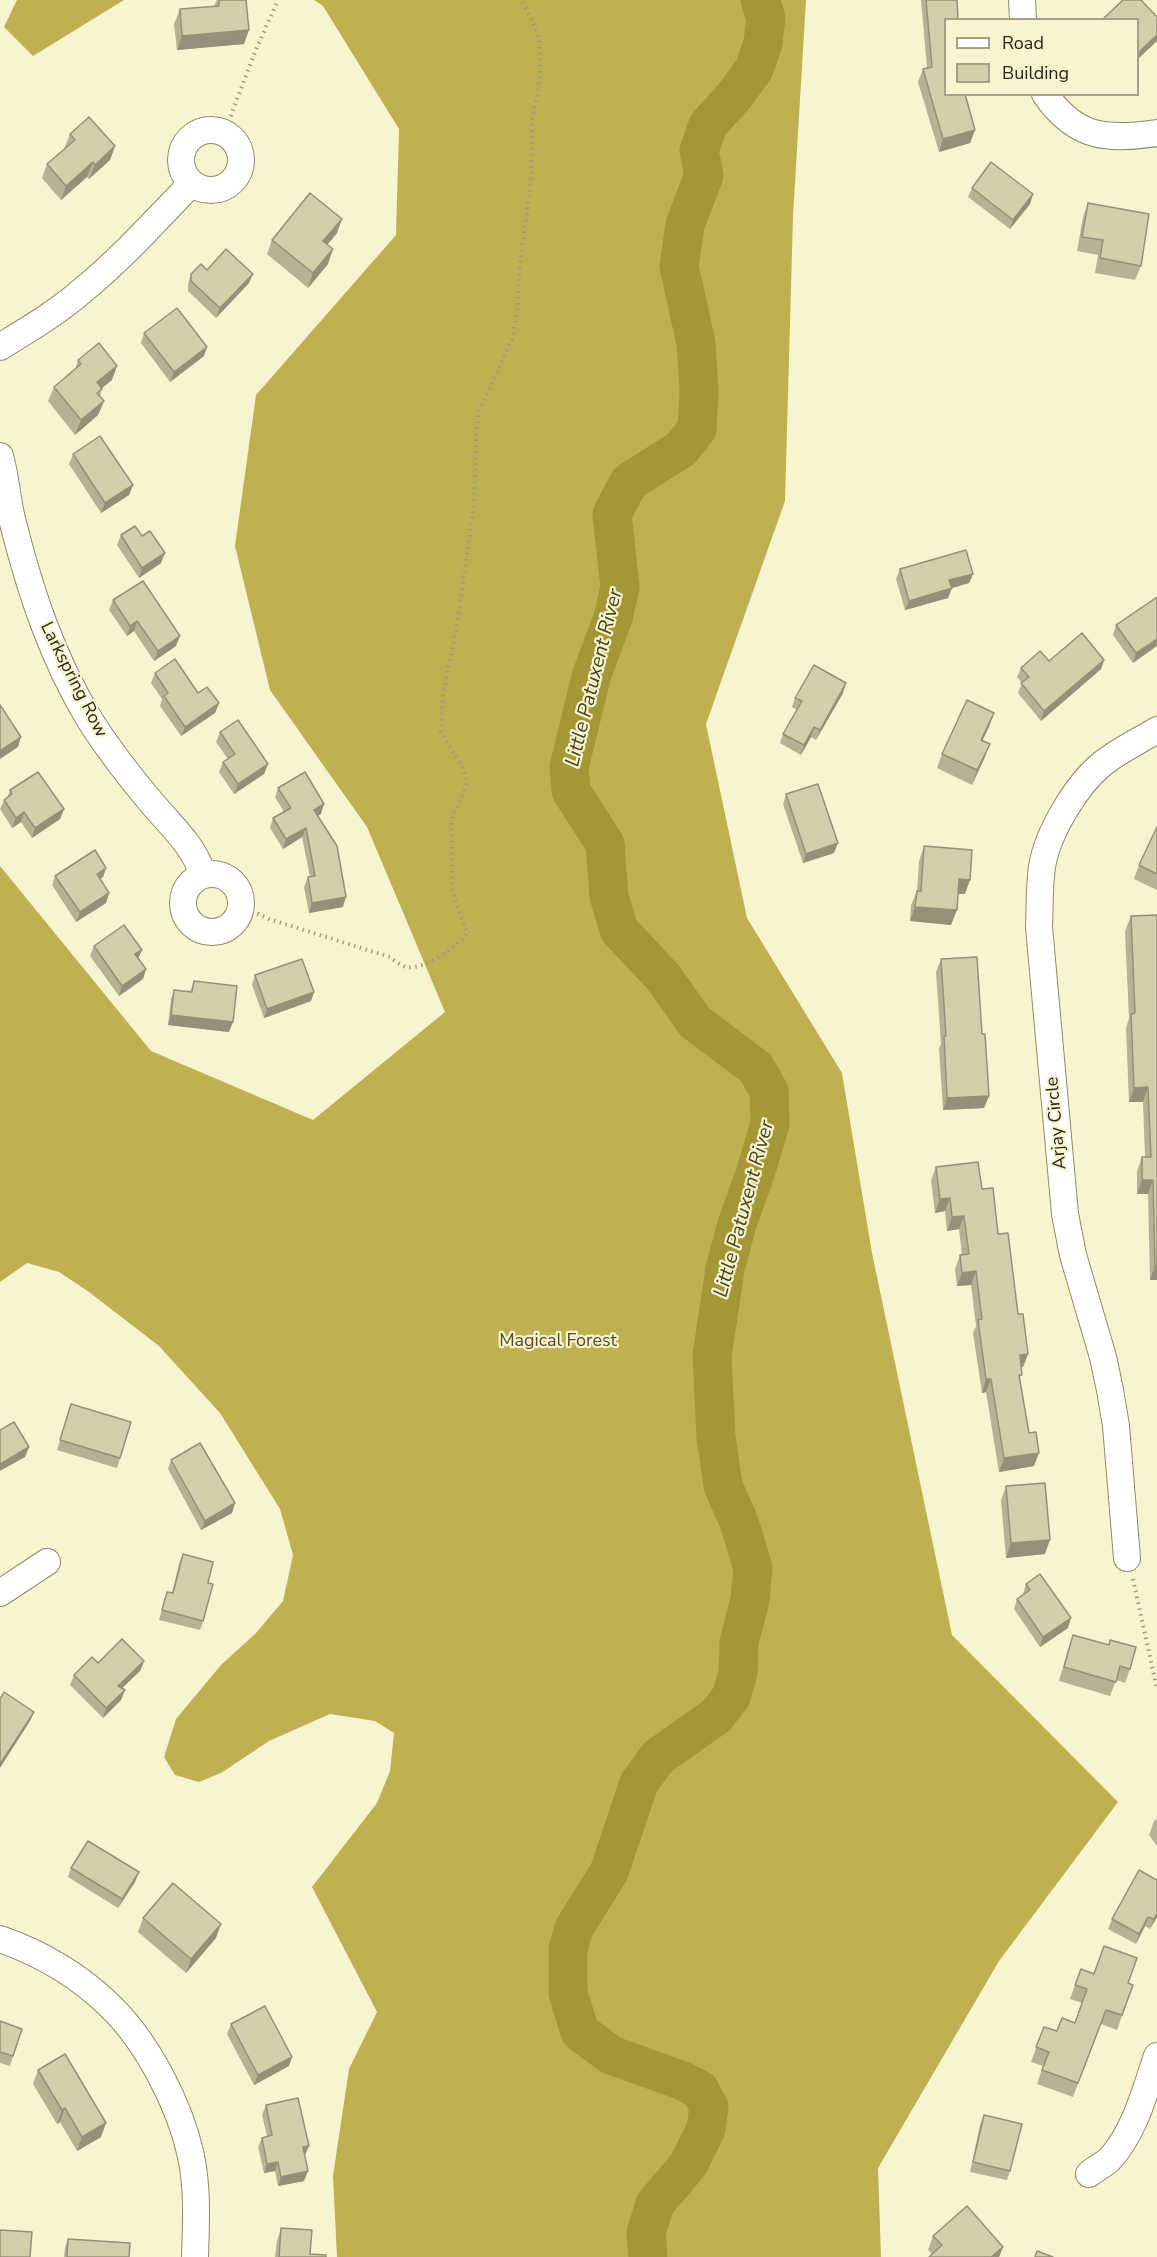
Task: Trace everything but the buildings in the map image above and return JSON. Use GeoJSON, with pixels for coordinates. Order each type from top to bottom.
{"type":"FeatureCollection","features":[{"type":"Feature","properties":{"kind":"street"},"geometry":{"type":"LineString","coordinates":[[1022,0],[1023,18]]}},
{"type":"Feature","properties":{"kind":"street"},"geometry":{"type":"LineString","coordinates":[[1046,96],[1055,108],[1076,125],[1100,135],[1124,138],[1157,133]]}},
{"type":"Feature","properties":{"kind":"street"},"geometry":{"type":"LineString","coordinates":[[208,130],[222,132],[234,140],[241,155],[240,169],[232,182],[219,190],[205,191],[191,184],[183,173],[180,156],[184,145],[193,135],[208,130]]}},
{"type":"Feature","properties":{"kind":"street"},"geometry":{"type":"LineString","coordinates":[[0,347],[41,322],[82,292],[117,261],[191,184]]}},
{"type":"Feature","properties":{"kind":"street","name":"Larkspring Row"},"geometry":{"type":"LineString","coordinates":[[0,456],[25,570],[45,630],[91,721],[118,762],[186,841],[203,875]]}},
{"type":"Feature","properties":{"kind":"street","name":"Arjay Circle"},"geometry":{"type":"LineString","coordinates":[[1126,1558],[1116,1426],[1110,1390],[1103,1357],[1073,1255],[1065,1214],[1040,927],[1040,894],[1043,865],[1052,838],[1063,814],[1080,789],[1101,765],[1157,730]]}},
{"type":"Feature","properties":{"kind":"street"},"geometry":{"type":"LineString","coordinates":[[215,874],[226,878],[234,885],[240,896],[241,906],[238,915],[232,924],[222,930],[209,932],[196,928],[187,919],[183,907],[183,895],[189,884],[203,875],[215,874]]}},
{"type":"Feature","properties":{"kind":"street"},"geometry":{"type":"LineString","coordinates":[[0,1593],[47,1562]]}},
{"type":"Feature","properties":{"kind":"street"},"geometry":{"type":"LineString","coordinates":[[0,1939],[29,1949],[68,1972],[109,2005],[149,2057],[179,2116],[191,2156],[196,2202],[195,2257]]}},
{"type":"Feature","properties":{"kind":"street"},"geometry":{"type":"LineString","coordinates":[[1089,2174],[1108,2160],[1126,2134],[1139,2109],[1157,2056]]}},
{"type":"Feature","properties":{"kind":"path"},"geometry":{"type":"LineString","coordinates":[[222,132],[230,118],[278,0]]}},
{"type":"Feature","properties":{"kind":"path"},"geometry":{"type":"LineString","coordinates":[[241,906],[269,919],[390,957],[408,968],[447,953],[462,942],[467,933],[453,893],[451,826],[466,782],[463,768],[441,732],[443,695],[457,625],[474,504],[479,411],[512,339],[517,313],[520,263],[531,180],[532,119],[538,92],[540,66],[538,38],[521,0]]}},
{"type":"Feature","properties":{"kind":"path"},"geometry":{"type":"LineString","coordinates":[[1126,1558],[1138,1599],[1157,1689]]}},
{"type":"Feature","properties":{"kind":"green space"},"geometry":{"type":"Polygon","coordinates":[[[17,0],[124,0],[33,56],[4,27],[17,0]]]}},
{"type":"Feature","properties":{"kind":"green space","name":"Magical Forest"},"geometry":{"type":"Polygon","coordinates":[[[314,0],[806,0],[793,216],[785,501],[706,724],[747,918],[842,1073],[872,1253],[952,1635],[1118,1802],[999,1961],[878,2168],[881,2257],[337,2257],[333,2176],[349,2069],[377,2012],[312,1887],[377,1803],[390,1771],[394,1733],[375,1721],[330,1714],[269,1741],[221,1773],[199,1782],[175,1775],[164,1757],[176,1719],[221,1665],[256,1633],[283,1601],[293,1555],[280,1509],[220,1413],[159,1346],[59,1272],[27,1263],[0,1282],[0,866],[151,1051],[313,1120],[445,1012],[367,827],[270,690],[235,546],[256,395],[396,235],[399,129],[323,6],[314,0]]]}},
{"type":"Feature","properties":{"kind":"waterway","name":"Little Patuxent River"},"geometry":{"type":"LineString","coordinates":[[648,2257],[646,2233],[655,2204],[688,2165],[706,2129],[709,2107],[700,2090],[683,2081],[611,2055],[580,2032],[568,1993],[568,1949],[574,1928],[609,1872],[639,1783],[658,1757],[716,1716],[731,1697],[738,1673],[739,1642],[750,1600],[753,1568],[739,1522],[723,1486],[716,1437],[712,1356],[725,1269],[737,1224],[770,1124],[769,1091],[756,1068],[695,1022],[663,977],[619,930],[609,896],[605,844],[571,791],[569,767],[592,674],[613,618],[620,587],[612,514],[629,482],[681,449],[697,429],[699,392],[696,343],[679,266],[685,225],[704,175],[699,151],[708,125],[735,95],[754,69],[763,43],[766,18],[760,0]]}}]}
